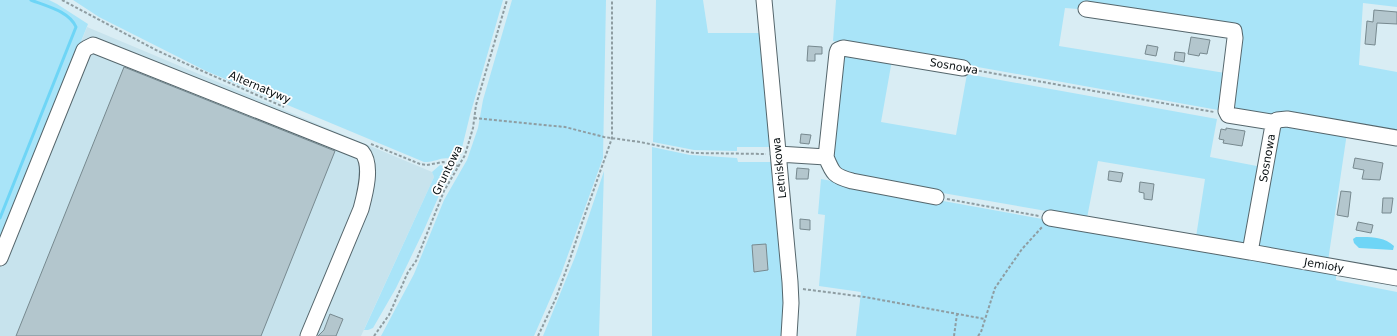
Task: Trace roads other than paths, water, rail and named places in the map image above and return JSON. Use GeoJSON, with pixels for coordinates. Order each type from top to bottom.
{"type":"FeatureCollection","features":[{"type":"Feature","properties":{"kind":"street","name":"Letniskowa"},"geometry":{"type":"LineString","coordinates":[[764,0],[790,287],[788,336]]}},
{"type":"Feature","properties":{"kind":"street","name":"Sosnowa"},"geometry":{"type":"LineString","coordinates":[[1086,9],[1234,31],[1235,38],[1226,106],[1228,115],[1272,122],[1273,125],[1250,252]]}},
{"type":"Feature","properties":{"kind":"street"},"geometry":{"type":"LineString","coordinates":[[0,258],[84,50],[94,44],[362,152],[366,156],[367,172],[365,192],[361,209],[308,336]]}},
{"type":"Feature","properties":{"kind":"street","name":"Sosnowa"},"geometry":{"type":"LineString","coordinates":[[826,157],[837,53],[840,49],[843,48],[963,68]]}},
{"type":"Feature","properties":{"kind":"street"},"geometry":{"type":"LineString","coordinates":[[1273,125],[1277,120],[1287,119],[1397,138]]}},
{"type":"Feature","properties":{"kind":"street"},"geometry":{"type":"LineString","coordinates":[[778,154],[826,157],[831,171],[839,177],[852,181],[936,197]]}},
{"type":"Feature","properties":{"kind":"street"},"geometry":{"type":"LineString","coordinates":[[1050,218],[1250,252]]}},
{"type":"Feature","properties":{"kind":"street","name":"Jemioły"},"geometry":{"type":"LineString","coordinates":[[1250,252],[1397,278]]}},
{"type":"Feature","properties":{"kind":"waterway"},"geometry":{"type":"LineString","coordinates":[[0,218],[76,27],[73,21],[63,13],[31,0]]}}]}
